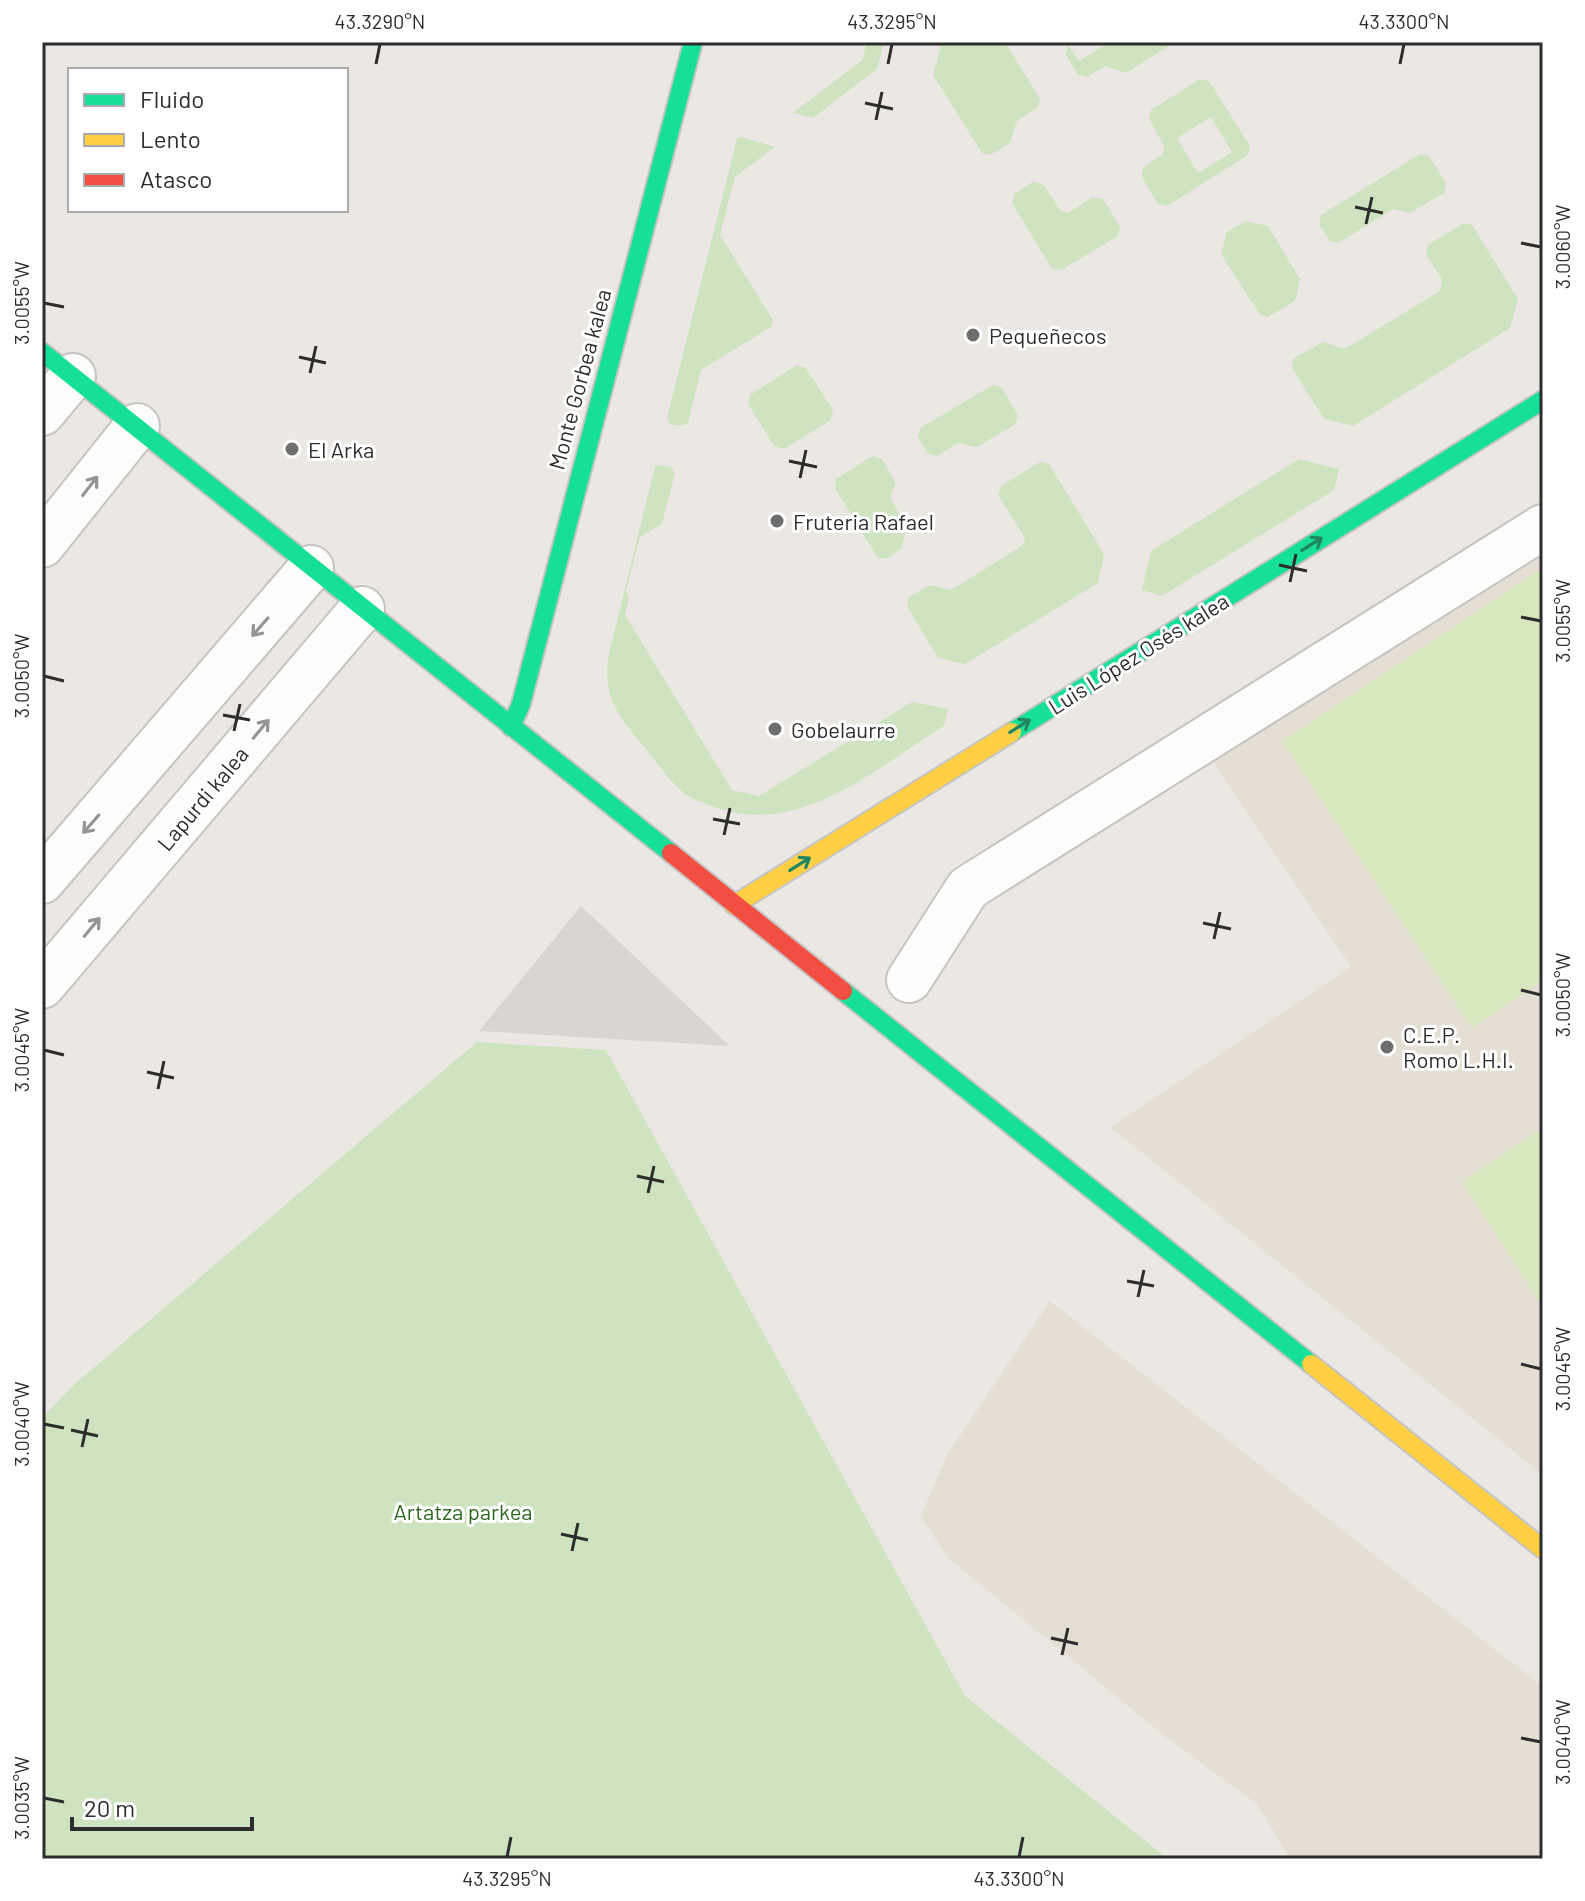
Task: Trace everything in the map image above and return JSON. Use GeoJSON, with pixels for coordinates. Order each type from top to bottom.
{"type":"FeatureCollection","features":[{"type":"Feature","properties":{"kind":"street","name":"Monte Gorbea kalea"},"geometry":{"type":"LineString","coordinates":[[511,727],[521,704],[546,598],[693,42]]}},
{"type":"Feature","properties":{"kind":"street"},"geometry":{"type":"LineString","coordinates":[[42,413],[57,364],[1543,1549]]}},
{"type":"Feature","properties":{"kind":"street","name":"Luis López Osés kalea"},"geometry":{"type":"LineString","coordinates":[[734,905],[1543,400]]}},
{"type":"Feature","properties":{"kind":"street"},"geometry":{"type":"LineString","coordinates":[[42,545],[137,426]]}},
{"type":"Feature","properties":{"kind":"street"},"geometry":{"type":"LineString","coordinates":[[909,980],[968,888],[1543,527]]}},
{"type":"Feature","properties":{"kind":"street"},"geometry":{"type":"LineString","coordinates":[[42,881],[311,568]]}},
{"type":"Feature","properties":{"kind":"street","name":"Lapurdi kalea"},"geometry":{"type":"LineString","coordinates":[[42,986],[362,609]]}},
{"type":"Feature","properties":{"kind":"shaded area","name":"C.E.P. Romo L.H.I."},"geometry":{"type":"Polygon","coordinates":[[[1543,531],[1543,1475],[1110,1127],[1351,967],[1201,744],[1543,531]]]}},
{"type":"Feature","properties":{"kind":"shaded area"},"geometry":{"type":"Polygon","coordinates":[[[581,906],[730,1046],[479,1031],[581,906]]]}},
{"type":"Feature","properties":{"kind":"shaded area"},"geometry":{"type":"Polygon","coordinates":[[[1050,1301],[1543,1687],[1543,1859],[1290,1859],[1258,1805],[1167,1738],[947,1557],[921,1516],[947,1455],[1050,1301]]]}},
{"type":"Feature","properties":{"kind":"green space"},"geometry":{"type":"Polygon","coordinates":[[[867,42],[884,42],[877,69],[813,118],[793,113],[862,60],[867,42]]]}},
{"type":"Feature","properties":{"kind":"green space"},"geometry":{"type":"Polygon","coordinates":[[[942,42],[1005,42],[1040,99],[1038,107],[1017,121],[1010,143],[990,155],[982,153],[933,75],[942,42]]]}},
{"type":"Feature","properties":{"kind":"green space"},"geometry":{"type":"Polygon","coordinates":[[[1110,42],[1175,42],[1126,73],[1105,66],[1087,77],[1078,75],[1066,55],[1068,45],[1079,61],[1110,42]]]}},
{"type":"Feature","properties":{"kind":"green space"},"geometry":{"type":"Polygon","coordinates":[[[1200,79],[1209,81],[1250,146],[1248,155],[1167,206],[1158,204],[1141,176],[1144,167],[1163,154],[1164,146],[1149,119],[1151,110],[1200,79]],[[1211,117],[1177,138],[1198,173],[1232,152],[1211,117]]]}},
{"type":"Feature","properties":{"kind":"green space"},"geometry":{"type":"Polygon","coordinates":[[[742,137],[775,147],[735,177],[720,235],[773,320],[772,326],[701,370],[688,423],[682,426],[670,424],[667,418],[737,139],[742,137]]]}},
{"type":"Feature","properties":{"kind":"green space"},"geometry":{"type":"Polygon","coordinates":[[[1420,154],[1429,156],[1446,183],[1444,193],[1410,213],[1393,209],[1338,243],[1330,241],[1319,224],[1321,215],[1420,154]]]}},
{"type":"Feature","properties":{"kind":"green space"},"geometry":{"type":"Polygon","coordinates":[[[1034,181],[1043,184],[1061,211],[1068,213],[1093,197],[1103,199],[1120,227],[1118,236],[1061,270],[1052,269],[1012,203],[1014,194],[1034,181]]]}},
{"type":"Feature","properties":{"kind":"green space"},"geometry":{"type":"Polygon","coordinates":[[[1246,221],[1268,226],[1300,279],[1295,301],[1268,317],[1260,315],[1221,254],[1227,232],[1246,221]]]}},
{"type":"Feature","properties":{"kind":"green space"},"geometry":{"type":"Polygon","coordinates":[[[1464,223],[1472,225],[1518,299],[1510,328],[1353,426],[1324,419],[1292,368],[1293,359],[1323,342],[1345,349],[1440,291],[1442,280],[1426,254],[1428,245],[1464,223]]]}},
{"type":"Feature","properties":{"kind":"green space"},"geometry":{"type":"Polygon","coordinates":[[[797,365],[806,368],[833,410],[831,420],[784,449],[774,446],[748,404],[750,395],[797,365]]]}},
{"type":"Feature","properties":{"kind":"green space"},"geometry":{"type":"Polygon","coordinates":[[[993,385],[1001,387],[1018,415],[1016,424],[977,447],[958,443],[937,456],[928,454],[918,437],[920,428],[993,385]]]}},
{"type":"Feature","properties":{"kind":"green space"},"geometry":{"type":"Polygon","coordinates":[[[873,456],[882,459],[896,483],[890,497],[907,527],[901,549],[886,559],[877,557],[835,488],[836,479],[873,456]]]}},
{"type":"Feature","properties":{"kind":"green space"},"geometry":{"type":"Polygon","coordinates":[[[1299,459],[1339,469],[1334,490],[1162,596],[1142,590],[1151,551],[1299,459]]]}},
{"type":"Feature","properties":{"kind":"green space"},"geometry":{"type":"Polygon","coordinates":[[[1040,462],[1049,464],[1104,554],[1098,583],[965,664],[938,658],[907,606],[909,597],[930,585],[951,590],[1022,546],[1025,538],[998,495],[1001,486],[1040,462]]]}},
{"type":"Feature","properties":{"kind":"green space"},"geometry":{"type":"Polygon","coordinates":[[[655,467],[671,467],[675,473],[662,524],[640,537],[626,591],[629,597],[625,615],[732,790],[759,796],[912,702],[948,709],[944,726],[863,779],[805,807],[775,814],[744,814],[701,802],[679,788],[619,714],[607,679],[610,649],[655,467]]]}},
{"type":"Feature","properties":{"kind":"green space"},"geometry":{"type":"Polygon","coordinates":[[[1543,567],[1543,980],[1472,1028],[1282,741],[1543,567]]]}},
{"type":"Feature","properties":{"kind":"green space","name":"Artatza parkea"},"geometry":{"type":"Polygon","coordinates":[[[477,1042],[606,1050],[965,1696],[1168,1859],[42,1859],[42,1418],[77,1382],[477,1042]]]}},
{"type":"Feature","properties":{"kind":"green space"},"geometry":{"type":"Polygon","coordinates":[[[1543,1128],[1543,1307],[1462,1182],[1543,1128]]]}},
{"type":"Feature","properties":{"kind":"traffic: fast"},"geometry":{"type":"LineString","coordinates":[[511,727],[521,704],[693,42]]}},
{"type":"Feature","properties":{"kind":"traffic: fast"},"geometry":{"type":"LineString","coordinates":[[42,352],[671,853]]}},
{"type":"Feature","properties":{"kind":"traffic: fast"},"geometry":{"type":"LineString","coordinates":[[1012,732],[1543,400]]}},
{"type":"Feature","properties":{"kind":"traffic: fast"},"geometry":{"type":"LineString","coordinates":[[843,991],[1311,1364]]}},
{"type":"Feature","properties":{"kind":"traffic: slow"},"geometry":{"type":"LineString","coordinates":[[734,905],[1012,732]]}},
{"type":"Feature","properties":{"kind":"traffic: slow"},"geometry":{"type":"LineString","coordinates":[[1311,1364],[1543,1549]]}},
{"type":"Feature","properties":{"kind":"traffic: jam"},"geometry":{"type":"LineString","coordinates":[[671,853],[843,991]]}},
{"type":"Feature","properties":{"kind":"place","name":"Pequeñecos"},"geometry":{"type":"Point","coordinates":[973,335]}},
{"type":"Feature","properties":{"kind":"place","name":"El Arka"},"geometry":{"type":"Point","coordinates":[292,449]}},
{"type":"Feature","properties":{"kind":"place","name":"Fruteria Rafael"},"geometry":{"type":"Point","coordinates":[777,521]}},
{"type":"Feature","properties":{"kind":"place","name":"Gobelaurre"},"geometry":{"type":"Point","coordinates":[775,729]}},
{"type":"Feature","properties":{"kind":"place","name":"C.E.P. Romo L.H.I."},"geometry":{"type":"Point","coordinates":[1387,1047]}}]}
